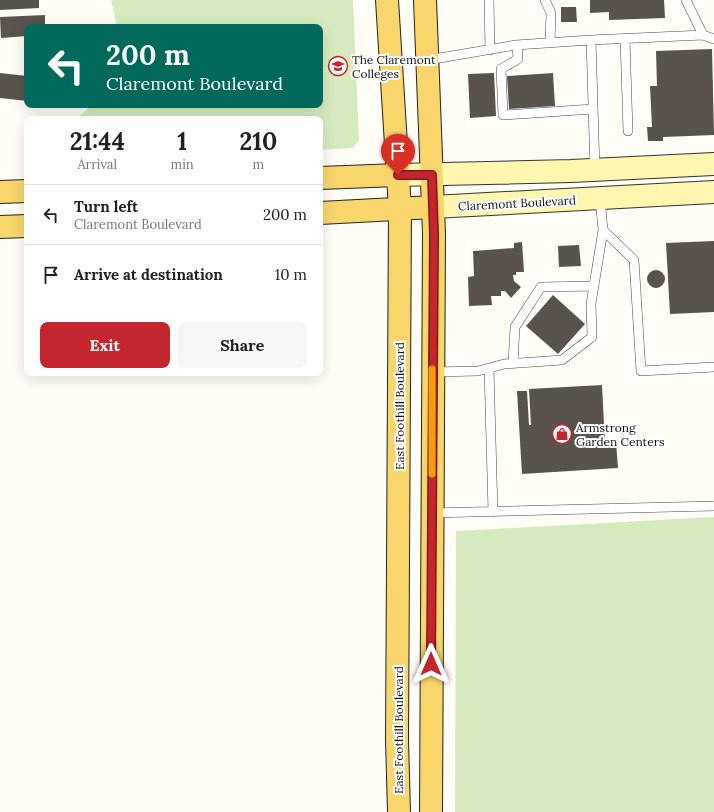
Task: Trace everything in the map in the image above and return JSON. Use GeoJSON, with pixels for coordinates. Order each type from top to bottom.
{"type":"FeatureCollection","features":[{"type":"Feature","properties":{"kind":"main road","name":"East Foothill Boulevard"},"geometry":{"type":"LineString","coordinates":[[387,0],[400,209],[397,740],[399,812]]}},
{"type":"Feature","properties":{"kind":"main road"},"geometry":{"type":"LineString","coordinates":[[425,0],[433,207],[431,812]]}},
{"type":"Feature","properties":{"kind":"main road"},"geometry":{"type":"LineString","coordinates":[[323,178],[595,170],[714,164]]}},
{"type":"Feature","properties":{"kind":"main road"},"geometry":{"type":"LineString","coordinates":[[0,192],[24,191]]}},
{"type":"Feature","properties":{"kind":"main road","name":"Claremont Boulevard"},"geometry":{"type":"LineString","coordinates":[[323,213],[714,192]]}},
{"type":"Feature","properties":{"kind":"main road"},"geometry":{"type":"LineString","coordinates":[[0,228],[24,226]]}},
{"type":"Feature","properties":{"kind":"lane"},"geometry":{"type":"LineString","coordinates":[[488,0],[490,50]]}},
{"type":"Feature","properties":{"kind":"lane"},"geometry":{"type":"LineString","coordinates":[[545,0],[550,14],[550,43]]}},
{"type":"Feature","properties":{"kind":"lane"},"geometry":{"type":"LineString","coordinates":[[686,0],[703,35]]}},
{"type":"Feature","properties":{"kind":"lane"},"geometry":{"type":"LineString","coordinates":[[428,60],[517,45],[703,35],[714,39]]}},
{"type":"Feature","properties":{"kind":"lane"},"geometry":{"type":"LineString","coordinates":[[625,39],[628,131]]}},
{"type":"Feature","properties":{"kind":"lane"},"geometry":{"type":"LineString","coordinates":[[591,40],[595,170]]}},
{"type":"Feature","properties":{"kind":"lane"},"geometry":{"type":"LineString","coordinates":[[517,45],[518,59],[501,70],[503,115],[593,109]]}},
{"type":"Feature","properties":{"kind":"lane"},"geometry":{"type":"LineString","coordinates":[[432,372],[478,371],[513,363],[562,360],[592,337],[591,304],[603,230],[600,199]]}},
{"type":"Feature","properties":{"kind":"lane"},"geometry":{"type":"LineString","coordinates":[[603,230],[634,260],[641,370],[714,367]]}},
{"type":"Feature","properties":{"kind":"lane"},"geometry":{"type":"LineString","coordinates":[[513,363],[515,327],[541,287],[594,286]]}},
{"type":"Feature","properties":{"kind":"lane"},"geometry":{"type":"LineString","coordinates":[[489,368],[493,512]]}},
{"type":"Feature","properties":{"kind":"lane"},"geometry":{"type":"LineString","coordinates":[[432,513],[714,506]]}},
{"type":"Feature","properties":{"kind":"green space"},"geometry":{"type":"Polygon","coordinates":[[[111,0],[353,0],[359,140],[353,148],[323,150],[323,116],[79,116],[89,108],[323,108],[323,24],[116,24],[111,0]]]}},
{"type":"Feature","properties":{"kind":"green space"},"geometry":{"type":"Polygon","coordinates":[[[714,517],[714,812],[455,812],[456,531],[714,517]]]}},
{"type":"Feature","properties":{"kind":"building"},"geometry":{"type":"Polygon","coordinates":[[[0,0],[39,0],[39,8],[0,10],[0,0]]]}},
{"type":"Feature","properties":{"kind":"building"},"geometry":{"type":"Polygon","coordinates":[[[590,0],[664,0],[665,18],[609,20],[609,12],[590,13],[590,0]]]}},
{"type":"Feature","properties":{"kind":"building"},"geometry":{"type":"Polygon","coordinates":[[[561,7],[576,7],[577,22],[561,22],[561,7]]]}},
{"type":"Feature","properties":{"kind":"building"},"geometry":{"type":"Polygon","coordinates":[[[45,15],[45,24],[24,24],[24,36],[1,38],[0,17],[45,15]]]}},
{"type":"Feature","properties":{"kind":"building"},"geometry":{"type":"Polygon","coordinates":[[[712,49],[714,135],[663,137],[663,141],[648,141],[647,127],[652,127],[650,86],[657,86],[656,51],[712,49]]]}},
{"type":"Feature","properties":{"kind":"building"},"geometry":{"type":"Polygon","coordinates":[[[0,73],[24,76],[24,101],[0,98],[0,73]]]}},
{"type":"Feature","properties":{"kind":"building"},"geometry":{"type":"Polygon","coordinates":[[[494,73],[496,116],[470,118],[468,74],[494,73]]]}},
{"type":"Feature","properties":{"kind":"building"},"geometry":{"type":"Polygon","coordinates":[[[553,73],[555,106],[509,109],[507,76],[553,73]]]}},
{"type":"Feature","properties":{"kind":"building"},"geometry":{"type":"Polygon","coordinates":[[[714,241],[714,312],[670,314],[666,243],[714,241]]]}},
{"type":"Feature","properties":{"kind":"building"},"geometry":{"type":"Polygon","coordinates":[[[522,242],[524,272],[516,272],[516,275],[513,275],[514,281],[521,287],[511,298],[505,291],[501,291],[501,296],[491,296],[492,305],[469,306],[468,277],[474,276],[473,251],[514,248],[514,243],[522,242]]]}},
{"type":"Feature","properties":{"kind":"building"},"geometry":{"type":"Polygon","coordinates":[[[579,245],[581,266],[559,267],[558,246],[579,245]]]}},
{"type":"Feature","properties":{"kind":"building"},"geometry":{"type":"Polygon","coordinates":[[[656,270],[662,273],[665,279],[662,285],[656,288],[650,285],[647,279],[650,273],[656,270]]]}},
{"type":"Feature","properties":{"kind":"building"},"geometry":{"type":"Polygon","coordinates":[[[553,295],[585,324],[558,354],[526,326],[553,295]]]}},
{"type":"Feature","properties":{"kind":"building","name":"Armstrong Garden Centers"},"geometry":{"type":"Polygon","coordinates":[[[602,385],[605,444],[616,443],[618,468],[522,474],[517,391],[527,391],[529,425],[531,425],[529,389],[602,385]]]}},
{"type":"Feature","properties":{"kind":"slow traffic"},"geometry":{"type":"LineString","coordinates":[[432,369],[432,474]]}},
{"type":"Feature","properties":{"kind":"place","name":"The Claremont Colleges"},"geometry":{"type":"Point","coordinates":[338,66]}},
{"type":"Feature","properties":{"kind":"place","name":"Armstrong Garden Centers"},"geometry":{"type":"Point","coordinates":[562,434]}},
{"type":"Feature","properties":{"kind":"route"},"geometry":{"type":"LineString","coordinates":[[398,175],[432,175],[434,234],[431,664]]}}]}
